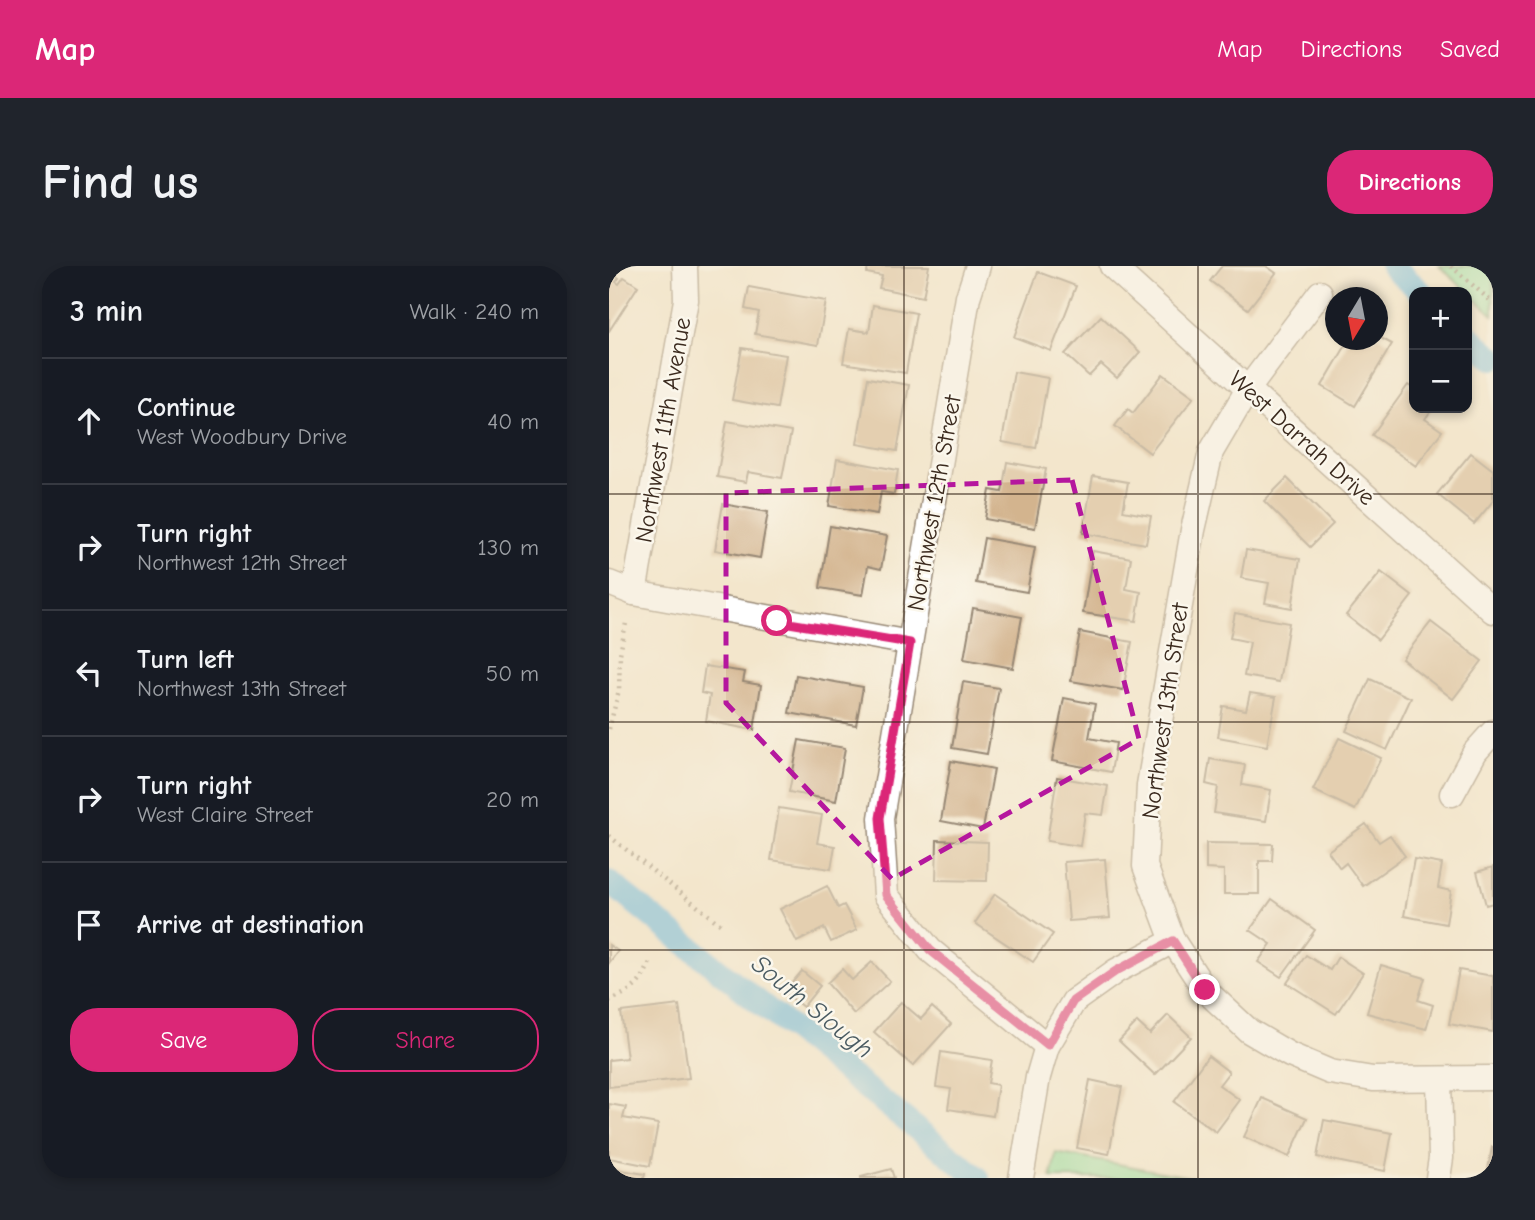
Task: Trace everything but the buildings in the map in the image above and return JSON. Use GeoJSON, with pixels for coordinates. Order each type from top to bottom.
{"type":"FeatureCollection","features":[{"type":"Feature","properties":{"kind":"street","name":"Northwest 11th Avenue"},"geometry":{"type":"LineString","coordinates":[[634,593],[686,300],[685,266]]}},
{"type":"Feature","properties":{"kind":"street","name":"Northwest 12th Street"},"geometry":{"type":"LineString","coordinates":[[978,266],[968,297],[880,818],[886,895],[930,950],[1048,1045]]}},
{"type":"Feature","properties":{"kind":"street","name":"West Darrah Drive"},"geometry":{"type":"LineString","coordinates":[[1112,266],[1493,611]]}},
{"type":"Feature","properties":{"kind":"street","name":"Northwest 13th Street"},"geometry":{"type":"LineString","coordinates":[[1320,293],[1248,389],[1211,452],[1193,530],[1149,785],[1145,866],[1173,941],[1205,990],[1249,1031],[1290,1055],[1330,1072],[1373,1079],[1493,1078]]}},
{"type":"Feature","properties":{"kind":"street"},"geometry":{"type":"LineString","coordinates":[[609,583],[634,593],[910,643]]}},
{"type":"Feature","properties":{"kind":"street"},"geometry":{"type":"LineString","coordinates":[[1452,794],[1475,752],[1493,732]]}},
{"type":"Feature","properties":{"kind":"street"},"geometry":{"type":"LineString","coordinates":[[1021,1178],[1038,1077],[1048,1045],[1073,1001],[1116,971],[1173,941]]}},
{"type":"Feature","properties":{"kind":"street"},"geometry":{"type":"LineString","coordinates":[[1438,1178],[1441,1158],[1439,1080]]}},
{"type":"Feature","properties":{"kind":"path"},"geometry":{"type":"LineString","coordinates":[[1451,266],[1493,303]]}},
{"type":"Feature","properties":{"kind":"path"},"geometry":{"type":"LineString","coordinates":[[609,729],[619,690],[620,654],[626,623]]}},
{"type":"Feature","properties":{"kind":"path"},"geometry":{"type":"LineString","coordinates":[[609,836],[721,925]]}},
{"type":"Feature","properties":{"kind":"path"},"geometry":{"type":"LineString","coordinates":[[609,1001],[637,987],[650,962]]}},
{"type":"Feature","properties":{"kind":"highlighted area"},"geometry":{"type":"Polygon","coordinates":[[[1072,480],[1139,739],[892,879],[726,703],[726,493],[1072,480]]]}},
{"type":"Feature","properties":{"kind":"green space"},"geometry":{"type":"Polygon","coordinates":[[[1439,266],[1493,266],[1493,315],[1472,296],[1472,287],[1462,287],[1439,266]]]}},
{"type":"Feature","properties":{"kind":"green space"},"geometry":{"type":"Polygon","coordinates":[[[1056,1153],[1195,1178],[1051,1178],[1056,1153]]]}},
{"type":"Feature","properties":{"kind":"waterway"},"geometry":{"type":"LineString","coordinates":[[1392,266],[1415,287]]}},
{"type":"Feature","properties":{"kind":"waterway"},"geometry":{"type":"LineString","coordinates":[[1472,339],[1493,358]]}},
{"type":"Feature","properties":{"kind":"waterway","name":"South Slough"},"geometry":{"type":"LineString","coordinates":[[609,882],[978,1178]]}},
{"type":"Feature","properties":{"kind":"route"},"geometry":{"type":"LineString","coordinates":[[777,621],[910,643],[880,818],[886,895],[930,950],[1048,1045],[1073,1001],[1116,971],[1173,941],[1205,990]]}}]}
